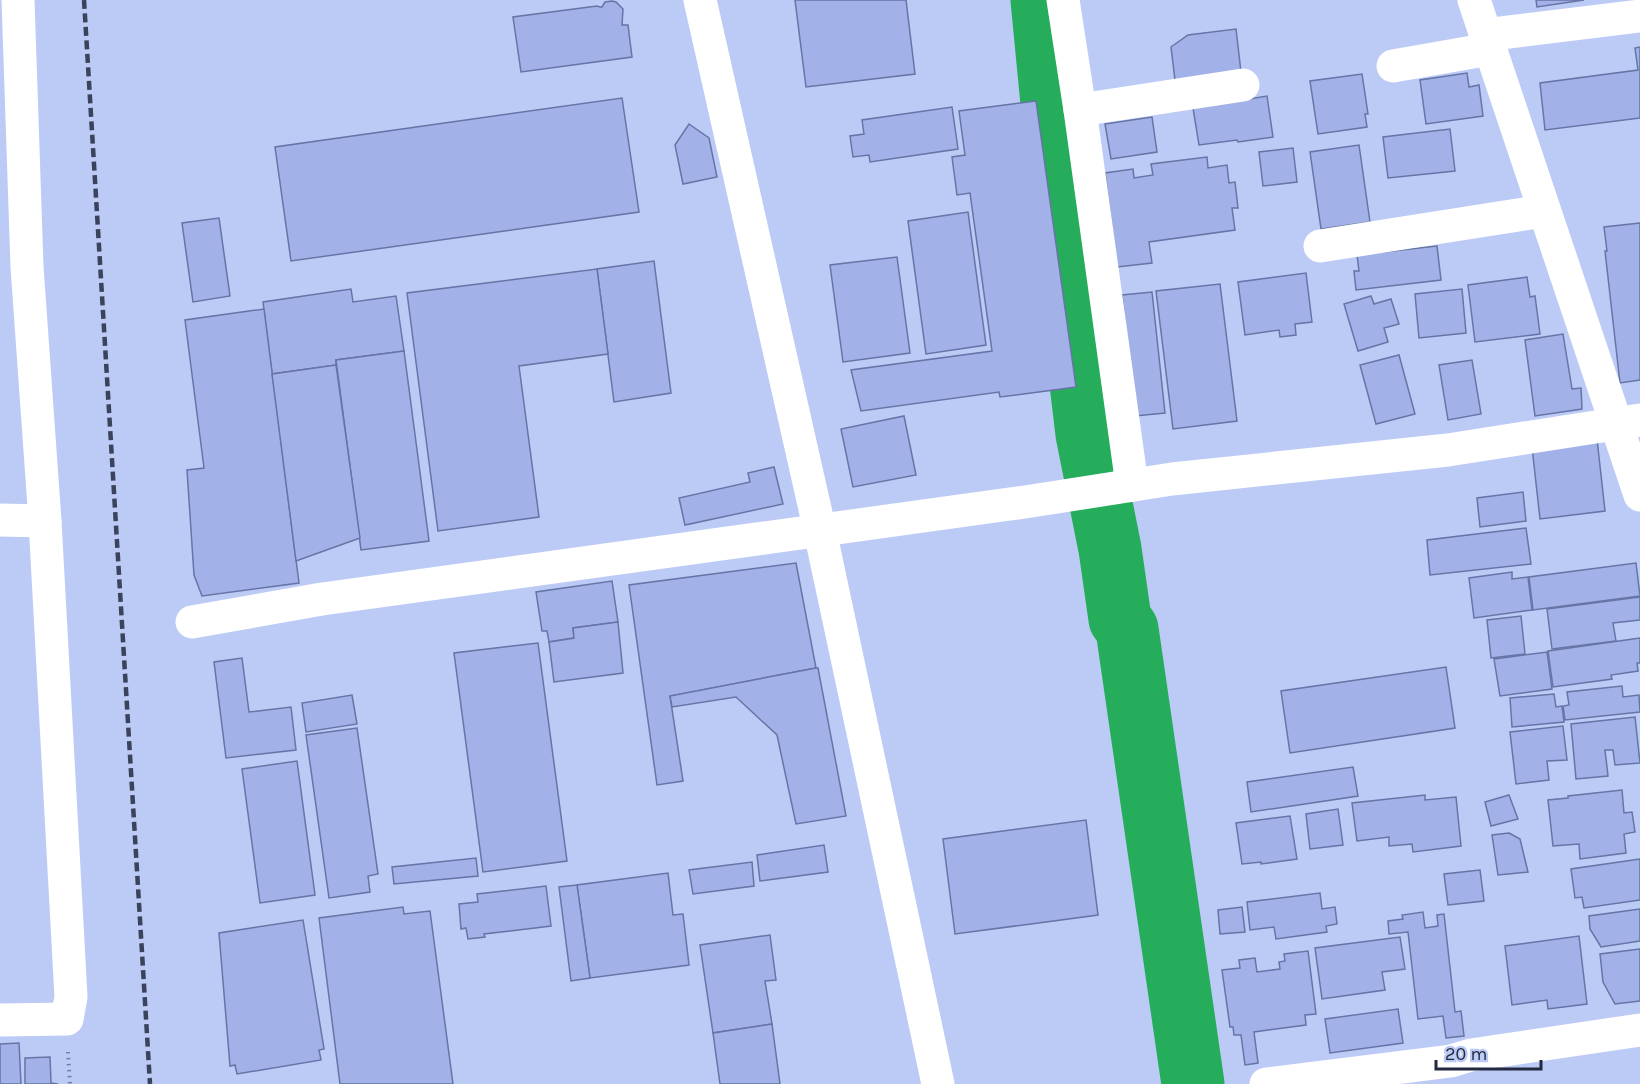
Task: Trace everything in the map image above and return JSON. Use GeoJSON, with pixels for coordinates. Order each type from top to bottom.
{"type":"FeatureCollection","features":[{"type":"Feature","properties":{"kind":"street"},"geometry":{"type":"LineString","coordinates":[[0,1020],[67,1019],[71,997],[45,521],[14,266],[18,0]]}},
{"type":"Feature","properties":{"kind":"street"},"geometry":{"type":"LineString","coordinates":[[700,0],[820,531],[938,1084]]}},
{"type":"Feature","properties":{"kind":"street"},"geometry":{"type":"LineString","coordinates":[[1063,0],[1132,485]]}},
{"type":"Feature","properties":{"kind":"street"},"geometry":{"type":"LineString","coordinates":[[1474,0],[1544,211],[1628,422],[1640,495]]}},
{"type":"Feature","properties":{"kind":"street"},"geometry":{"type":"LineString","coordinates":[[1393,66],[1487,42],[1640,16]]}},
{"type":"Feature","properties":{"kind":"street"},"geometry":{"type":"LineString","coordinates":[[1080,110],[1243,85]]}},
{"type":"Feature","properties":{"kind":"street"},"geometry":{"type":"LineString","coordinates":[[1320,246],[1544,211]]}},
{"type":"Feature","properties":{"kind":"street"},"geometry":{"type":"LineString","coordinates":[[192,622],[322,599],[1013,504],[1132,485],[1448,450],[1628,422]]}},
{"type":"Feature","properties":{"kind":"street"},"geometry":{"type":"LineString","coordinates":[[0,520],[45,521]]}},
{"type":"Feature","properties":{"kind":"street"},"geometry":{"type":"LineString","coordinates":[[1266,1084],[1451,1061],[1471,1054],[1640,1030]]}},
{"type":"Feature","properties":{"kind":"building"},"geometry":{"type":"Polygon","coordinates":[[[795,0],[906,0],[915,74],[806,87],[795,0]]]}},
{"type":"Feature","properties":{"kind":"building"},"geometry":{"type":"Polygon","coordinates":[[[1536,0],[1584,0],[1537,7],[1536,0]]]}},
{"type":"Feature","properties":{"kind":"building"},"geometry":{"type":"Polygon","coordinates":[[[612,1],[623,9],[622,25],[628,25],[632,57],[521,72],[513,17],[602,7],[605,2],[612,1]]]}},
{"type":"Feature","properties":{"kind":"building"},"geometry":{"type":"Polygon","coordinates":[[[1236,29],[1241,72],[1175,80],[1171,47],[1188,35],[1236,29]]]}},
{"type":"Feature","properties":{"kind":"building"},"geometry":{"type":"Polygon","coordinates":[[[1640,47],[1640,118],[1545,130],[1540,83],[1638,70],[1635,48],[1640,47]]]}},
{"type":"Feature","properties":{"kind":"building"},"geometry":{"type":"Polygon","coordinates":[[[1467,73],[1469,87],[1479,85],[1483,116],[1426,124],[1420,80],[1467,73]]]}},
{"type":"Feature","properties":{"kind":"building"},"geometry":{"type":"Polygon","coordinates":[[[1362,74],[1368,114],[1365,114],[1367,127],[1318,134],[1310,81],[1362,74]]]}},
{"type":"Feature","properties":{"kind":"building"},"geometry":{"type":"Polygon","coordinates":[[[1267,96],[1273,137],[1199,145],[1193,108],[1267,96]]]}},
{"type":"Feature","properties":{"kind":"building"},"geometry":{"type":"Polygon","coordinates":[[[622,98],[639,212],[291,261],[275,147],[622,98]]]}},
{"type":"Feature","properties":{"kind":"building"},"geometry":{"type":"Polygon","coordinates":[[[1036,101],[1076,387],[1000,397],[999,392],[861,411],[851,370],[992,351],[970,193],[957,195],[952,157],[965,155],[959,111],[1036,101]]]}},
{"type":"Feature","properties":{"kind":"building"},"geometry":{"type":"Polygon","coordinates":[[[952,107],[958,149],[870,162],[869,155],[853,157],[850,136],[864,134],[862,120],[952,107]]]}},
{"type":"Feature","properties":{"kind":"building"},"geometry":{"type":"Polygon","coordinates":[[[1152,117],[1157,152],[1111,159],[1105,124],[1152,117]]]}},
{"type":"Feature","properties":{"kind":"building"},"geometry":{"type":"Polygon","coordinates":[[[689,124],[709,138],[717,177],[683,184],[675,145],[689,124]]]}},
{"type":"Feature","properties":{"kind":"building"},"geometry":{"type":"Polygon","coordinates":[[[1450,129],[1455,171],[1388,178],[1383,137],[1450,129]]]}},
{"type":"Feature","properties":{"kind":"building"},"geometry":{"type":"Polygon","coordinates":[[[1359,145],[1370,222],[1321,229],[1310,152],[1359,145]]]}},
{"type":"Feature","properties":{"kind":"building"},"geometry":{"type":"Polygon","coordinates":[[[1293,148],[1297,182],[1263,186],[1259,152],[1293,148]]]}},
{"type":"Feature","properties":{"kind":"building"},"geometry":{"type":"Polygon","coordinates":[[[1207,157],[1208,168],[1227,165],[1229,183],[1235,182],[1238,208],[1232,208],[1235,230],[1149,242],[1152,263],[1117,267],[1105,173],[1133,169],[1134,178],[1153,175],[1151,164],[1207,157]]]}},
{"type":"Feature","properties":{"kind":"building"},"geometry":{"type":"Polygon","coordinates":[[[968,212],[986,345],[926,354],[908,221],[968,212]]]}},
{"type":"Feature","properties":{"kind":"building"},"geometry":{"type":"Polygon","coordinates":[[[219,218],[230,296],[193,302],[182,223],[219,218]]]}},
{"type":"Feature","properties":{"kind":"building"},"geometry":{"type":"Polygon","coordinates":[[[1640,223],[1640,380],[1620,383],[1604,227],[1640,223]]]}},
{"type":"Feature","properties":{"kind":"building"},"geometry":{"type":"Polygon","coordinates":[[[1437,246],[1441,280],[1356,290],[1354,271],[1359,271],[1357,255],[1437,246]]]}},
{"type":"Feature","properties":{"kind":"building"},"geometry":{"type":"Polygon","coordinates":[[[897,257],[910,353],[843,362],[830,265],[897,257]]]}},
{"type":"Feature","properties":{"kind":"building"},"geometry":{"type":"Polygon","coordinates":[[[654,261],[671,393],[614,402],[597,269],[654,261]]]}},
{"type":"Feature","properties":{"kind":"building"},"geometry":{"type":"Polygon","coordinates":[[[597,269],[608,354],[519,366],[539,517],[438,531],[407,293],[597,269]]]}},
{"type":"Feature","properties":{"kind":"building"},"geometry":{"type":"Polygon","coordinates":[[[1306,273],[1312,322],[1295,324],[1296,335],[1280,337],[1279,330],[1245,335],[1238,282],[1306,273]]]}},
{"type":"Feature","properties":{"kind":"building"},"geometry":{"type":"Polygon","coordinates":[[[1527,277],[1530,297],[1535,296],[1540,334],[1475,342],[1468,285],[1527,277]]]}},
{"type":"Feature","properties":{"kind":"building"},"geometry":{"type":"Polygon","coordinates":[[[1220,284],[1237,421],[1173,429],[1156,291],[1220,284]]]}},
{"type":"Feature","properties":{"kind":"building"},"geometry":{"type":"Polygon","coordinates":[[[351,289],[353,302],[396,296],[404,351],[336,360],[336,365],[272,374],[263,302],[351,289]]]}},
{"type":"Feature","properties":{"kind":"building"},"geometry":{"type":"Polygon","coordinates":[[[1462,289],[1466,333],[1419,338],[1415,294],[1462,289]]]}},
{"type":"Feature","properties":{"kind":"building"},"geometry":{"type":"Polygon","coordinates":[[[1152,292],[1165,413],[1135,416],[1122,295],[1152,292]]]}},
{"type":"Feature","properties":{"kind":"building"},"geometry":{"type":"Polygon","coordinates":[[[1371,296],[1374,304],[1391,299],[1399,324],[1384,328],[1388,342],[1358,351],[1344,304],[1371,296]]]}},
{"type":"Feature","properties":{"kind":"building"},"geometry":{"type":"Polygon","coordinates":[[[264,309],[299,583],[202,596],[194,575],[187,470],[204,468],[185,320],[264,309]]]}},
{"type":"Feature","properties":{"kind":"building"},"geometry":{"type":"Polygon","coordinates":[[[1563,334],[1572,389],[1581,388],[1582,409],[1535,416],[1525,340],[1563,334]]]}},
{"type":"Feature","properties":{"kind":"building"},"geometry":{"type":"Polygon","coordinates":[[[404,351],[429,541],[361,550],[336,360],[404,351]]]}},
{"type":"Feature","properties":{"kind":"building"},"geometry":{"type":"Polygon","coordinates":[[[1399,355],[1415,414],[1376,424],[1360,365],[1399,355]]]}},
{"type":"Feature","properties":{"kind":"building"},"geometry":{"type":"Polygon","coordinates":[[[1472,360],[1481,414],[1448,420],[1439,365],[1472,360]]]}},
{"type":"Feature","properties":{"kind":"building"},"geometry":{"type":"Polygon","coordinates":[[[336,365],[360,538],[296,561],[272,374],[336,365]]]}},
{"type":"Feature","properties":{"kind":"building"},"geometry":{"type":"Polygon","coordinates":[[[904,416],[916,475],[853,487],[841,429],[904,416]]]}},
{"type":"Feature","properties":{"kind":"building"},"geometry":{"type":"Polygon","coordinates":[[[1597,439],[1605,511],[1540,519],[1532,447],[1597,439]]]}},
{"type":"Feature","properties":{"kind":"building"},"geometry":{"type":"Polygon","coordinates":[[[774,467],[783,504],[685,525],[679,498],[750,482],[748,473],[774,467]]]}},
{"type":"Feature","properties":{"kind":"building"},"geometry":{"type":"Polygon","coordinates":[[[1523,492],[1526,521],[1480,527],[1477,498],[1523,492]]]}},
{"type":"Feature","properties":{"kind":"building"},"geometry":{"type":"Polygon","coordinates":[[[1526,528],[1531,564],[1430,575],[1427,540],[1526,528]]]}},
{"type":"Feature","properties":{"kind":"building"},"geometry":{"type":"Polygon","coordinates":[[[796,563],[816,668],[670,696],[683,781],[657,785],[629,585],[796,563]]]}},
{"type":"Feature","properties":{"kind":"building"},"geometry":{"type":"Polygon","coordinates":[[[1636,563],[1640,596],[1533,610],[1529,577],[1636,563]]]}},
{"type":"Feature","properties":{"kind":"building"},"geometry":{"type":"Polygon","coordinates":[[[1512,572],[1512,579],[1528,577],[1532,610],[1474,618],[1469,578],[1512,572]]]}},
{"type":"Feature","properties":{"kind":"building"},"geometry":{"type":"Polygon","coordinates":[[[612,581],[618,622],[573,628],[574,638],[549,642],[547,631],[542,631],[536,592],[612,581]]]}},
{"type":"Feature","properties":{"kind":"building"},"geometry":{"type":"Polygon","coordinates":[[[1640,597],[1640,620],[1613,623],[1616,641],[1552,649],[1547,609],[1640,597]]]}},
{"type":"Feature","properties":{"kind":"building"},"geometry":{"type":"Polygon","coordinates":[[[1521,616],[1525,654],[1491,658],[1487,620],[1521,616]]]}},
{"type":"Feature","properties":{"kind":"building"},"geometry":{"type":"Polygon","coordinates":[[[618,622],[623,673],[554,682],[549,642],[574,638],[573,628],[618,622]]]}},
{"type":"Feature","properties":{"kind":"building"},"geometry":{"type":"Polygon","coordinates":[[[1640,638],[1638,671],[1611,675],[1612,679],[1553,687],[1548,651],[1640,638]]]}},
{"type":"Feature","properties":{"kind":"building"},"geometry":{"type":"Polygon","coordinates":[[[538,643],[567,861],[483,872],[454,653],[538,643]]]}},
{"type":"Feature","properties":{"kind":"building"},"geometry":{"type":"Polygon","coordinates":[[[1547,652],[1552,689],[1500,696],[1494,659],[1547,652]]]}},
{"type":"Feature","properties":{"kind":"building"},"geometry":{"type":"Polygon","coordinates":[[[242,658],[249,712],[291,707],[296,750],[226,758],[214,662],[242,658]]]}},
{"type":"Feature","properties":{"kind":"building"},"geometry":{"type":"Polygon","coordinates":[[[1446,667],[1455,728],[1290,753],[1281,691],[1446,667]]]}},
{"type":"Feature","properties":{"kind":"building"},"geometry":{"type":"Polygon","coordinates":[[[818,668],[846,816],[796,824],[777,735],[736,697],[672,707],[670,696],[818,668]]]}},
{"type":"Feature","properties":{"kind":"building"},"geometry":{"type":"Polygon","coordinates":[[[1622,686],[1623,697],[1639,695],[1640,712],[1565,720],[1563,706],[1569,705],[1567,692],[1622,686]]]}},
{"type":"Feature","properties":{"kind":"building"},"geometry":{"type":"Polygon","coordinates":[[[1554,694],[1556,707],[1562,706],[1564,722],[1512,727],[1510,698],[1554,694]]]}},
{"type":"Feature","properties":{"kind":"building"},"geometry":{"type":"Polygon","coordinates":[[[352,695],[357,724],[306,732],[302,703],[352,695]]]}},
{"type":"Feature","properties":{"kind":"building"},"geometry":{"type":"Polygon","coordinates":[[[1635,717],[1640,763],[1615,765],[1613,750],[1605,750],[1608,776],[1576,779],[1571,724],[1635,717]]]}},
{"type":"Feature","properties":{"kind":"building"},"geometry":{"type":"Polygon","coordinates":[[[1563,726],[1567,760],[1547,761],[1549,780],[1516,784],[1510,732],[1563,726]]]}},
{"type":"Feature","properties":{"kind":"building"},"geometry":{"type":"Polygon","coordinates":[[[357,728],[378,874],[368,876],[370,892],[329,898],[306,735],[357,728]]]}},
{"type":"Feature","properties":{"kind":"building"},"geometry":{"type":"Polygon","coordinates":[[[297,761],[315,895],[260,903],[242,769],[297,761]]]}},
{"type":"Feature","properties":{"kind":"building"},"geometry":{"type":"Polygon","coordinates":[[[1353,767],[1358,796],[1251,812],[1247,782],[1353,767]]]}},
{"type":"Feature","properties":{"kind":"building"},"geometry":{"type":"Polygon","coordinates":[[[1622,790],[1624,813],[1632,812],[1635,832],[1624,834],[1626,853],[1580,859],[1579,844],[1553,846],[1548,800],[1622,790]]]}},
{"type":"Feature","properties":{"kind":"building"},"geometry":{"type":"Polygon","coordinates":[[[1425,795],[1425,800],[1456,797],[1461,846],[1413,852],[1412,844],[1389,846],[1389,837],[1357,841],[1352,803],[1425,795]]]}},
{"type":"Feature","properties":{"kind":"building"},"geometry":{"type":"Polygon","coordinates":[[[1509,795],[1518,819],[1491,826],[1485,802],[1509,795]]]}},
{"type":"Feature","properties":{"kind":"building"},"geometry":{"type":"Polygon","coordinates":[[[1338,809],[1343,845],[1310,849],[1306,814],[1338,809]]]}},
{"type":"Feature","properties":{"kind":"building"},"geometry":{"type":"Polygon","coordinates":[[[1290,816],[1297,859],[1242,864],[1236,823],[1290,816]]]}},
{"type":"Feature","properties":{"kind":"building"},"geometry":{"type":"Polygon","coordinates":[[[1086,820],[1098,915],[955,934],[943,839],[1086,820]]]}},
{"type":"Feature","properties":{"kind":"building"},"geometry":{"type":"Polygon","coordinates":[[[1509,833],[1520,839],[1528,872],[1498,875],[1492,835],[1509,833]]]}},
{"type":"Feature","properties":{"kind":"building"},"geometry":{"type":"Polygon","coordinates":[[[824,845],[828,872],[760,881],[757,855],[824,845]]]}},
{"type":"Feature","properties":{"kind":"building"},"geometry":{"type":"Polygon","coordinates":[[[476,858],[478,876],[394,884],[392,867],[476,858]]]}},
{"type":"Feature","properties":{"kind":"building"},"geometry":{"type":"Polygon","coordinates":[[[1640,859],[1640,900],[1584,908],[1582,897],[1575,898],[1571,869],[1640,859]]]}},
{"type":"Feature","properties":{"kind":"building"},"geometry":{"type":"Polygon","coordinates":[[[752,862],[754,886],[693,894],[689,870],[752,862]]]}},
{"type":"Feature","properties":{"kind":"building"},"geometry":{"type":"Polygon","coordinates":[[[1480,870],[1484,901],[1448,905],[1444,874],[1480,870]]]}},
{"type":"Feature","properties":{"kind":"building"},"geometry":{"type":"Polygon","coordinates":[[[668,873],[673,915],[683,914],[689,965],[590,978],[577,885],[668,873]]]}},
{"type":"Feature","properties":{"kind":"building"},"geometry":{"type":"Polygon","coordinates":[[[577,885],[590,978],[571,981],[559,887],[577,885]]]}},
{"type":"Feature","properties":{"kind":"building"},"geometry":{"type":"Polygon","coordinates":[[[546,886],[551,926],[484,934],[485,937],[468,939],[466,928],[461,929],[459,904],[478,902],[477,894],[546,886]]]}},
{"type":"Feature","properties":{"kind":"building"},"geometry":{"type":"Polygon","coordinates":[[[1320,893],[1322,909],[1335,907],[1337,924],[1326,926],[1327,932],[1276,939],[1274,927],[1250,930],[1247,902],[1320,893]]]}},
{"type":"Feature","properties":{"kind":"building"},"geometry":{"type":"Polygon","coordinates":[[[403,907],[404,914],[430,911],[453,1084],[340,1084],[319,918],[403,907]]]}},
{"type":"Feature","properties":{"kind":"building"},"geometry":{"type":"Polygon","coordinates":[[[1242,907],[1245,932],[1220,934],[1218,910],[1242,907]]]}},
{"type":"Feature","properties":{"kind":"building"},"geometry":{"type":"Polygon","coordinates":[[[1640,909],[1640,941],[1601,947],[1590,929],[1589,916],[1640,909]]]}},
{"type":"Feature","properties":{"kind":"building"},"geometry":{"type":"Polygon","coordinates":[[[1423,912],[1425,928],[1438,926],[1437,915],[1444,914],[1455,1012],[1461,1011],[1464,1036],[1446,1038],[1443,1016],[1418,1019],[1408,932],[1389,934],[1388,921],[1403,919],[1402,915],[1423,912]]]}},
{"type":"Feature","properties":{"kind":"building"},"geometry":{"type":"Polygon","coordinates":[[[303,920],[324,1049],[319,1050],[321,1060],[237,1074],[235,1065],[230,1066],[219,933],[303,920]]]}},
{"type":"Feature","properties":{"kind":"building"},"geometry":{"type":"Polygon","coordinates":[[[770,935],[776,980],[765,981],[772,1024],[713,1033],[700,945],[770,935]]]}},
{"type":"Feature","properties":{"kind":"building"},"geometry":{"type":"Polygon","coordinates":[[[1579,936],[1587,1004],[1548,1009],[1547,1000],[1512,1005],[1505,946],[1579,936]]]}},
{"type":"Feature","properties":{"kind":"building"},"geometry":{"type":"Polygon","coordinates":[[[1400,937],[1405,969],[1382,972],[1385,990],[1322,999],[1315,948],[1400,937]]]}},
{"type":"Feature","properties":{"kind":"building"},"geometry":{"type":"Polygon","coordinates":[[[1640,949],[1640,1001],[1615,1004],[1603,982],[1600,954],[1640,949]]]}},
{"type":"Feature","properties":{"kind":"building"},"geometry":{"type":"Polygon","coordinates":[[[1308,951],[1316,1014],[1305,1015],[1306,1025],[1254,1032],[1258,1063],[1245,1065],[1241,1035],[1234,1035],[1233,1027],[1230,1027],[1222,970],[1240,968],[1239,960],[1255,958],[1257,972],[1280,969],[1279,962],[1285,961],[1284,954],[1308,951]]]}},
{"type":"Feature","properties":{"kind":"building"},"geometry":{"type":"Polygon","coordinates":[[[1398,1009],[1403,1043],[1330,1053],[1325,1019],[1398,1009]]]}},
{"type":"Feature","properties":{"kind":"building"},"geometry":{"type":"Polygon","coordinates":[[[772,1024],[780,1084],[720,1084],[713,1033],[772,1024]]]}},
{"type":"Feature","properties":{"kind":"building"},"geometry":{"type":"Polygon","coordinates":[[[19,1043],[21,1084],[0,1084],[0,1044],[19,1043]]]}},
{"type":"Feature","properties":{"kind":"building"},"geometry":{"type":"Polygon","coordinates":[[[50,1057],[51,1083],[58,1084],[25,1084],[25,1058],[50,1057]]]}},
{"type":"Feature","properties":{"kind":"waterway"},"geometry":{"type":"LineString","coordinates":[[1042,0],[1071,300],[1087,434],[1110,549],[1120,619],[1127,629],[1193,1084]]}},
{"type":"Feature","properties":{"kind":"railway"},"geometry":{"type":"LineString","coordinates":[[84,0],[150,1084]]}}]}
